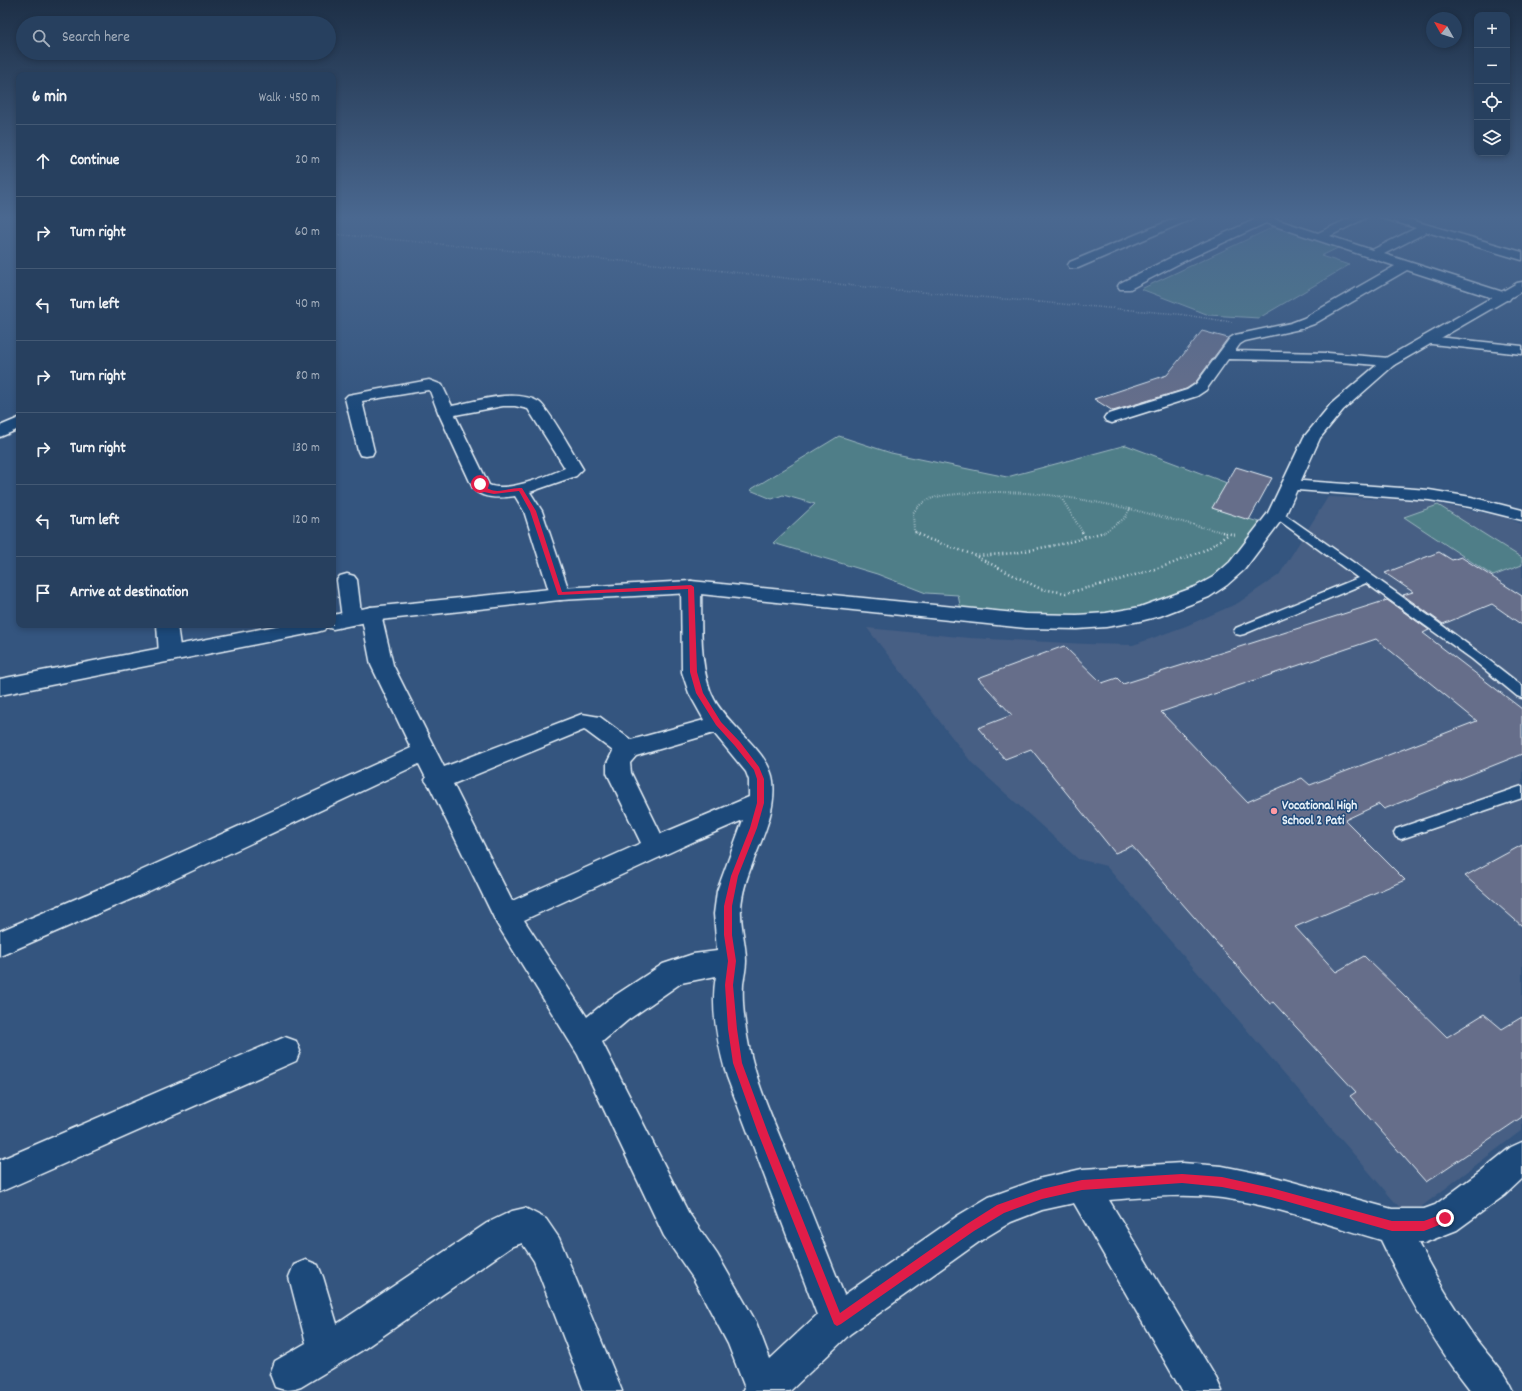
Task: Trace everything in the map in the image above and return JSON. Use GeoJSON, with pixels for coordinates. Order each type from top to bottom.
{"type":"FeatureCollection","features":[{"type":"Feature","properties":{"kind":"street"},"geometry":{"type":"LineString","coordinates":[[1125,286],[1135,281]]}},
{"type":"Feature","properties":{"kind":"street"},"geometry":{"type":"LineString","coordinates":[[1112,418],[1185,396],[1198,389],[1235,341],[1240,338],[1295,326],[1309,321],[1378,281]]}},
{"type":"Feature","properties":{"kind":"street"},"geometry":{"type":"LineString","coordinates":[[1455,281],[1504,297]]}},
{"type":"Feature","properties":{"kind":"street"},"geometry":{"type":"LineString","coordinates":[[352,618],[560,594],[691,587],[1026,621],[1061,622],[1106,620],[1153,611],[1202,592],[1229,574],[1257,541],[1277,514],[1312,437],[1324,421],[1348,397],[1389,362],[1522,286]]}},
{"type":"Feature","properties":{"kind":"street"},"geometry":{"type":"LineString","coordinates":[[1428,340],[1522,350]]}},
{"type":"Feature","properties":{"kind":"street"},"geometry":{"type":"LineString","coordinates":[[1224,355],[1328,357],[1389,362]]}},
{"type":"Feature","properties":{"kind":"street"},"geometry":{"type":"LineString","coordinates":[[366,451],[351,392],[434,385],[437,388],[446,412],[482,488],[488,492],[494,493],[520,489],[570,472],[574,469],[540,413],[534,406],[519,401],[503,401],[446,412]]}},
{"type":"Feature","properties":{"kind":"street"},"geometry":{"type":"LineString","coordinates":[[0,432],[16,424]]}},
{"type":"Feature","properties":{"kind":"street"},"geometry":{"type":"LineString","coordinates":[[1290,485],[1429,495],[1471,502],[1522,515]]}},
{"type":"Feature","properties":{"kind":"street"},"geometry":{"type":"LineString","coordinates":[[520,489],[533,511],[560,594]]}},
{"type":"Feature","properties":{"kind":"street"},"geometry":{"type":"LineString","coordinates":[[347,580],[352,618],[382,666],[437,780],[506,916],[584,1038],[676,1224],[705,1266],[743,1335],[763,1391],[837,1320],[1001,1209],[1042,1194],[1082,1185],[1182,1179],[1222,1182],[1271,1192],[1392,1226],[1424,1226],[1445,1218],[1494,1183],[1522,1158]]}},
{"type":"Feature","properties":{"kind":"street"},"geometry":{"type":"LineString","coordinates":[[691,587],[694,677],[700,693],[718,724],[737,744],[757,769],[760,779],[760,803],[754,828],[735,876],[728,906],[728,935],[732,961],[729,985],[732,1029],[738,1063],[763,1133],[837,1320]]}},
{"type":"Feature","properties":{"kind":"street"},"geometry":{"type":"LineString","coordinates":[[167,628],[170,654]]}},
{"type":"Feature","properties":{"kind":"street"},"geometry":{"type":"LineString","coordinates":[[0,687],[302,628]]}},
{"type":"Feature","properties":{"kind":"street"},"geometry":{"type":"LineString","coordinates":[[437,780],[582,722],[592,724],[628,750]]}},
{"type":"Feature","properties":{"kind":"street"},"geometry":{"type":"LineString","coordinates":[[656,848],[617,768],[618,762],[628,750],[718,724]]}},
{"type":"Feature","properties":{"kind":"street"},"geometry":{"type":"LineString","coordinates":[[0,944],[136,885],[424,752]]}},
{"type":"Feature","properties":{"kind":"street"},"geometry":{"type":"LineString","coordinates":[[506,916],[690,832],[760,803]]}},
{"type":"Feature","properties":{"kind":"street"},"geometry":{"type":"LineString","coordinates":[[584,1038],[618,1010],[673,973],[693,967],[732,961]]}},
{"type":"Feature","properties":{"kind":"street"},"geometry":{"type":"LineString","coordinates":[[0,1176],[285,1051]]}},
{"type":"Feature","properties":{"kind":"street"},"geometry":{"type":"LineString","coordinates":[[1082,1185],[1203,1391]]}},
{"type":"Feature","properties":{"kind":"street"},"geometry":{"type":"LineString","coordinates":[[288,1374],[326,1351],[499,1235],[512,1228],[525,1225],[534,1231],[547,1250],[603,1391]]}},
{"type":"Feature","properties":{"kind":"street"},"geometry":{"type":"LineString","coordinates":[[1392,1226],[1418,1279],[1463,1352],[1494,1391]]}},
{"type":"Feature","properties":{"kind":"street"},"geometry":{"type":"LineString","coordinates":[[306,1277],[326,1351]]}},
{"type":"Feature","properties":{"kind":"lane"},"geometry":{"type":"LineString","coordinates":[[1277,514],[1476,656],[1522,693]]}},
{"type":"Feature","properties":{"kind":"lane"},"geometry":{"type":"LineString","coordinates":[[1240,631],[1368,578]]}},
{"type":"Feature","properties":{"kind":"lane"},"geometry":{"type":"LineString","coordinates":[[1400,833],[1522,792]]}},
{"type":"Feature","properties":{"kind":"path"},"geometry":{"type":"LineString","coordinates":[[811,281],[864,287],[1178,314],[1233,322]]}},
{"type":"Feature","properties":{"kind":"path"},"geometry":{"type":"LineString","coordinates":[[1230,534],[1207,549],[1171,564],[1112,582],[1066,593],[1041,589],[976,556],[928,539],[914,531],[913,513],[922,502],[943,496],[994,491],[1060,496],[1130,508],[1257,541]]}},
{"type":"Feature","properties":{"kind":"path"},"geometry":{"type":"LineString","coordinates":[[1060,496],[1086,538]]}},
{"type":"Feature","properties":{"kind":"path"},"geometry":{"type":"LineString","coordinates":[[976,556],[1015,553],[1086,538],[1102,533],[1125,518],[1130,508]]}},
{"type":"Feature","properties":{"kind":"shaded area","name":"Vocational High School 2 Pati"},"geometry":{"type":"Polygon","coordinates":[[[1328,497],[1418,500],[1505,517],[1522,524],[1522,1130],[1421,1207],[1400,1208],[1106,866],[1078,859],[972,763],[867,628],[970,638],[1133,645],[1186,626],[1238,603],[1279,575],[1328,497]]]}},
{"type":"Feature","properties":{"kind":"green space"},"geometry":{"type":"Polygon","coordinates":[[[1158,281],[1322,281],[1259,318],[1209,315],[1141,289],[1158,281]]]}},
{"type":"Feature","properties":{"kind":"green space"},"geometry":{"type":"Polygon","coordinates":[[[839,436],[891,453],[1007,477],[1126,445],[1227,483],[1212,508],[1262,523],[1236,559],[1210,583],[1135,612],[1070,620],[961,610],[958,595],[926,593],[877,574],[773,543],[815,504],[783,495],[772,499],[750,490],[839,436]]]}},
{"type":"Feature","properties":{"kind":"green space"},"geometry":{"type":"Polygon","coordinates":[[[1438,505],[1522,558],[1522,565],[1493,576],[1404,517],[1438,505]]]}},
{"type":"Feature","properties":{"kind":"building"},"geometry":{"type":"Polygon","coordinates":[[[1202,331],[1228,338],[1195,383],[1186,389],[1113,411],[1094,399],[1167,375],[1202,331]]]}},
{"type":"Feature","properties":{"kind":"building"},"geometry":{"type":"Polygon","coordinates":[[[1236,467],[1272,478],[1249,520],[1212,508],[1236,467]]]}},
{"type":"Feature","properties":{"kind":"building"},"geometry":{"type":"Polygon","coordinates":[[[1439,552],[1452,560],[1461,557],[1522,596],[1522,625],[1492,604],[1443,624],[1403,595],[1413,592],[1385,573],[1439,552]]]}},
{"type":"Feature","properties":{"kind":"building"},"geometry":{"type":"Polygon","coordinates":[[[1387,600],[1429,630],[1423,633],[1522,709],[1522,754],[1384,809],[1379,804],[1345,820],[1405,880],[1295,927],[1336,972],[1364,956],[1447,1037],[1484,1014],[1502,1029],[1522,1017],[1522,1117],[1426,1182],[1350,1096],[1356,1092],[1273,1002],[1270,1004],[1132,846],[1115,853],[1031,749],[1005,759],[978,728],[1012,715],[978,678],[1064,646],[1102,683],[1117,678],[1123,684],[1387,600]],[[1376,639],[1161,712],[1247,802],[1302,778],[1310,785],[1477,721],[1376,639]]]}},
{"type":"Feature","properties":{"kind":"building"},"geometry":{"type":"Polygon","coordinates":[[[1522,845],[1522,926],[1465,876],[1522,845]]]}},
{"type":"Feature","properties":{"kind":"place","name":"Vocational High School 2 Pati"},"geometry":{"type":"Point","coordinates":[1274,811]}},
{"type":"Feature","properties":{"kind":"route"},"geometry":{"type":"LineString","coordinates":[[480,484],[486,491],[494,493],[520,489],[533,511],[560,594],[691,587],[695,682],[718,724],[737,744],[757,769],[760,779],[760,803],[754,828],[735,876],[728,906],[728,935],[732,961],[729,985],[734,1044],[738,1063],[763,1133],[837,1320],[1001,1209],[1042,1194],[1082,1185],[1182,1179],[1222,1182],[1271,1192],[1392,1226],[1424,1226],[1445,1218]]}}]}
